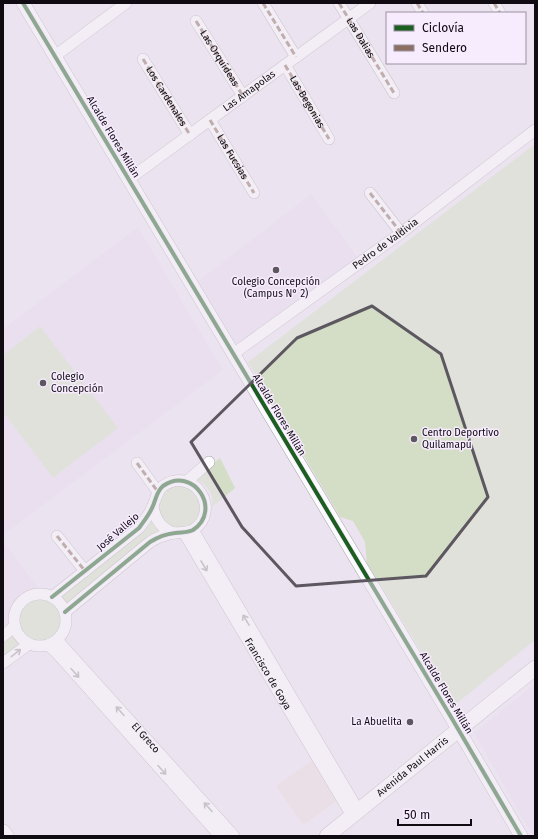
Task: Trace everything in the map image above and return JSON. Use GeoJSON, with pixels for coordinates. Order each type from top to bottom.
{"type":"FeatureCollection","features":[{"type":"Feature","properties":{"kind":"main road","name":"Avenida Paul Harris"},"geometry":{"type":"LineString","coordinates":[[327,836],[535,668]]}},
{"type":"Feature","properties":{"kind":"main road"},"geometry":{"type":"LineString","coordinates":[[3,832],[6,836]]}},
{"type":"Feature","properties":{"kind":"street","name":"Alcalde Flores Millán"},"geometry":{"type":"LineString","coordinates":[[23,3],[521,836]]}},
{"type":"Feature","properties":{"kind":"street"},"geometry":{"type":"LineString","coordinates":[[55,56],[126,3]]}},
{"type":"Feature","properties":{"kind":"street"},"geometry":{"type":"LineString","coordinates":[[262,3],[296,57]]}},
{"type":"Feature","properties":{"kind":"street","name":"Las Dalias"},"geometry":{"type":"LineString","coordinates":[[339,3],[394,93]]}},
{"type":"Feature","properties":{"kind":"street","name":"Las Amapolas"},"geometry":{"type":"LineString","coordinates":[[129,179],[370,3]]}},
{"type":"Feature","properties":{"kind":"street"},"geometry":{"type":"LineString","coordinates":[[416,3],[422,12]]}},
{"type":"Feature","properties":{"kind":"street"},"geometry":{"type":"LineString","coordinates":[[494,3],[499,12]]}},
{"type":"Feature","properties":{"kind":"street","name":"Las Orquídeas"},"geometry":{"type":"LineString","coordinates":[[196,21],[243,96]]}},
{"type":"Feature","properties":{"kind":"street","name":"Los Cardenales"},"geometry":{"type":"LineString","coordinates":[[143,59],[190,134]]}},
{"type":"Feature","properties":{"kind":"street","name":"Las Begonias"},"geometry":{"type":"LineString","coordinates":[[285,65],[329,139]]}},
{"type":"Feature","properties":{"kind":"street","name":"Las Fucsias"},"geometry":{"type":"LineString","coordinates":[[210,120],[254,193]]}},
{"type":"Feature","properties":{"kind":"street","name":"Pedro de Valdivia"},"geometry":{"type":"LineString","coordinates":[[233,354],[401,233],[535,130]]}},
{"type":"Feature","properties":{"kind":"street"},"geometry":{"type":"LineString","coordinates":[[370,193],[401,233]]}},
{"type":"Feature","properties":{"kind":"street"},"geometry":{"type":"LineString","coordinates":[[186,482],[209,462]]}},
{"type":"Feature","properties":{"kind":"street"},"geometry":{"type":"LineString","coordinates":[[65,612],[150,542],[161,536],[184,532],[201,522],[205,512],[205,502],[201,492],[193,484],[183,481],[172,482],[162,487],[158,492],[137,463]]}},
{"type":"Feature","properties":{"kind":"street","name":"José Vallejo"},"geometry":{"type":"LineString","coordinates":[[52,597],[139,528],[147,518],[158,492]]}},
{"type":"Feature","properties":{"kind":"street","name":"José Vallejo"},"geometry":{"type":"LineString","coordinates":[[153,506],[154,515],[159,524],[166,530],[184,532]]}},
{"type":"Feature","properties":{"kind":"street","name":"Francisco de Goya"},"geometry":{"type":"LineString","coordinates":[[184,532],[355,813]]}},
{"type":"Feature","properties":{"kind":"street"},"geometry":{"type":"LineString","coordinates":[[57,536],[85,571]]}},
{"type":"Feature","properties":{"kind":"street"},"geometry":{"type":"LineString","coordinates":[[37,594],[45,594],[52,597],[60,603],[65,612],[65,628],[62,635],[52,643],[38,646],[29,644],[20,636],[15,626],[15,616],[18,608],[30,596],[37,594]]}},
{"type":"Feature","properties":{"kind":"street"},"geometry":{"type":"LineString","coordinates":[[3,636],[15,626]]}},
{"type":"Feature","properties":{"kind":"street","name":"El Greco"},"geometry":{"type":"LineString","coordinates":[[52,643],[56,652],[220,836]]}},
{"type":"Feature","properties":{"kind":"street","name":"El Greco"},"geometry":{"type":"LineString","coordinates":[[52,643],[234,836]]}},
{"type":"Feature","properties":{"kind":"street"},"geometry":{"type":"LineString","coordinates":[[3,663],[29,644]]}},
{"type":"Feature","properties":{"kind":"highlighted area"},"geometry":{"type":"Polygon","coordinates":[[[372,306],[441,354],[488,497],[426,576],[296,586],[242,527],[191,442],[297,338],[372,306]]]}},
{"type":"Feature","properties":{"kind":"shaded area","name":"Colegio Concepción (Campus N° 2)"},"geometry":{"type":"Polygon","coordinates":[[[311,194],[357,257],[235,345],[197,282],[311,194]]]}},
{"type":"Feature","properties":{"kind":"shaded area","name":"Colegio Concepción"},"geometry":{"type":"Polygon","coordinates":[[[138,227],[223,370],[3,535],[3,329],[138,227]]]}},
{"type":"Feature","properties":{"kind":"shaded area"},"geometry":{"type":"Polygon","coordinates":[[[3,541],[38,587],[21,597],[14,607],[12,624],[3,630],[3,541]]]}},
{"type":"Feature","properties":{"kind":"shaded area"},"geometry":{"type":"Polygon","coordinates":[[[535,684],[535,836],[533,836],[474,733],[535,684]]]}},
{"type":"Feature","properties":{"kind":"shaded area"},"geometry":{"type":"Polygon","coordinates":[[[314,759],[338,800],[303,825],[276,786],[314,759]]]}},
{"type":"Feature","properties":{"kind":"green space","name":"Centro Deportivo Quilamapu"},"geometry":{"type":"Polygon","coordinates":[[[535,144],[535,640],[456,704],[450,699],[367,563],[365,542],[353,521],[340,517],[248,362],[535,144]]]}},
{"type":"Feature","properties":{"kind":"green space","name":"Colegio Concepción"},"geometry":{"type":"Polygon","coordinates":[[[40,326],[118,428],[53,478],[3,412],[3,355],[40,326]]]}},
{"type":"Feature","properties":{"kind":"green space"},"geometry":{"type":"Polygon","coordinates":[[[220,458],[235,488],[212,507],[212,498],[208,488],[203,483],[194,479],[220,458]]]}},
{"type":"Feature","properties":{"kind":"green space"},"geometry":{"type":"Polygon","coordinates":[[[183,484],[199,494],[202,513],[191,528],[172,529],[158,516],[160,496],[164,490],[183,484]]]}},
{"type":"Feature","properties":{"kind":"green space"},"geometry":{"type":"Polygon","coordinates":[[[154,513],[169,533],[65,610],[56,599],[154,513]]]}},
{"type":"Feature","properties":{"kind":"green space"},"geometry":{"type":"Polygon","coordinates":[[[40,596],[49,598],[57,603],[62,611],[64,620],[62,629],[57,637],[49,642],[40,644],[31,642],[23,637],[18,629],[16,620],[18,611],[23,603],[31,598],[40,596]]]}},
{"type":"Feature","properties":{"kind":"green space"},"geometry":{"type":"Polygon","coordinates":[[[12,631],[23,646],[3,661],[3,639],[12,631]]]}},
{"type":"Feature","properties":{"kind":"marked path"},"geometry":{"type":"LineString","coordinates":[[263,3],[296,57]]}},
{"type":"Feature","properties":{"kind":"marked path"},"geometry":{"type":"LineString","coordinates":[[339,3],[394,93]]}},
{"type":"Feature","properties":{"kind":"marked path"},"geometry":{"type":"LineString","coordinates":[[417,3],[422,12]]}},
{"type":"Feature","properties":{"kind":"marked path"},"geometry":{"type":"LineString","coordinates":[[494,3],[499,12]]}},
{"type":"Feature","properties":{"kind":"marked path"},"geometry":{"type":"LineString","coordinates":[[196,21],[243,96]]}},
{"type":"Feature","properties":{"kind":"marked path"},"geometry":{"type":"LineString","coordinates":[[143,59],[190,135]]}},
{"type":"Feature","properties":{"kind":"marked path"},"geometry":{"type":"LineString","coordinates":[[285,65],[329,139]]}},
{"type":"Feature","properties":{"kind":"marked path"},"geometry":{"type":"LineString","coordinates":[[210,120],[254,193]]}},
{"type":"Feature","properties":{"kind":"marked path"},"geometry":{"type":"LineString","coordinates":[[370,193],[401,233]]}},
{"type":"Feature","properties":{"kind":"marked path"},"geometry":{"type":"LineString","coordinates":[[137,463],[158,492]]}},
{"type":"Feature","properties":{"kind":"marked path"},"geometry":{"type":"LineString","coordinates":[[57,536],[85,571]]}},
{"type":"Feature","properties":{"kind":"cycle path"},"geometry":{"type":"LineString","coordinates":[[23,3],[521,836]]}},
{"type":"Feature","properties":{"kind":"cycle path"},"geometry":{"type":"LineString","coordinates":[[52,597],[139,528],[149,513],[157,493],[163,486],[174,481],[185,481],[194,485],[205,502],[205,512],[202,522],[193,530],[165,535],[150,542],[65,612]]}},
{"type":"Feature","properties":{"kind":"place","name":"Colegio Concepción (Campus N° 2)"},"geometry":{"type":"Point","coordinates":[276,270]}},
{"type":"Feature","properties":{"kind":"place","name":"Colegio Concepción"},"geometry":{"type":"Point","coordinates":[43,383]}},
{"type":"Feature","properties":{"kind":"place","name":"Centro Deportivo Quilamapu"},"geometry":{"type":"Point","coordinates":[414,439]}},
{"type":"Feature","properties":{"kind":"place","name":"La Abuelita"},"geometry":{"type":"Point","coordinates":[410,722]}}]}
